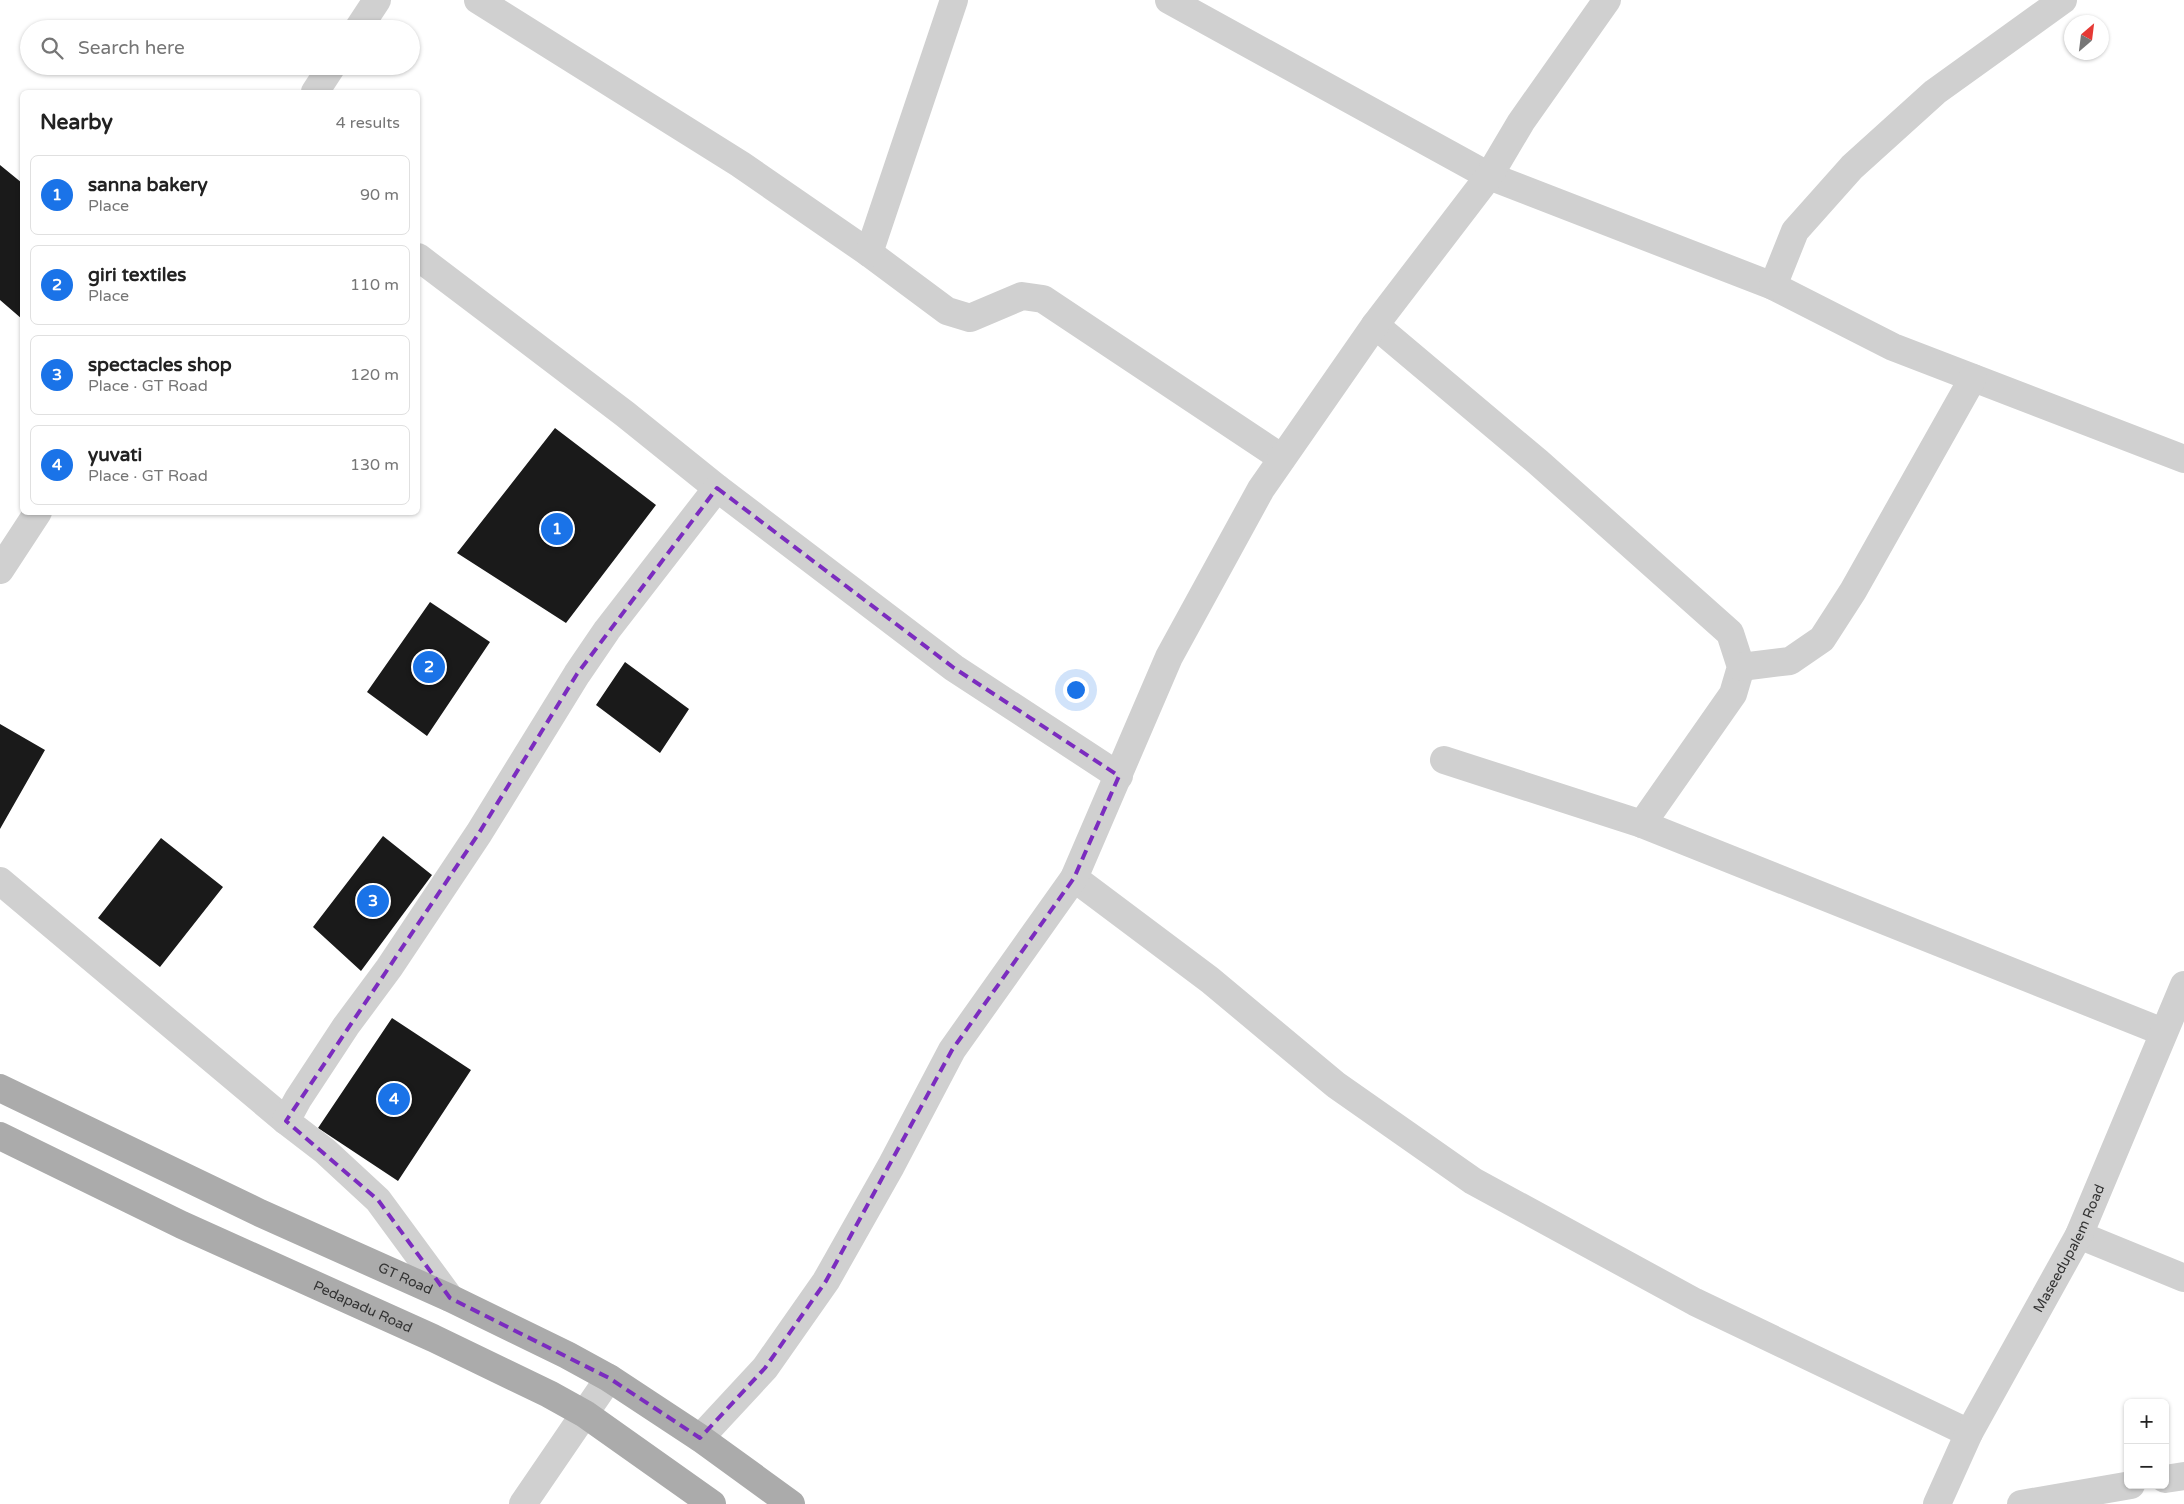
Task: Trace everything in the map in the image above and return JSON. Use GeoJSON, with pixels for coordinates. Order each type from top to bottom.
{"type":"FeatureCollection","features":[{"type":"Feature","properties":{"kind":"main road","name":"GT Road"},"geometry":{"type":"LineString","coordinates":[[0,1088],[260,1214],[450,1298],[567,1355],[609,1378],[700,1438],[791,1504]]}},
{"type":"Feature","properties":{"kind":"main road","name":"Pedapadu Road"},"geometry":{"type":"LineString","coordinates":[[0,1136],[182,1224],[433,1338],[549,1394],[585,1414],[712,1504]]}},
{"type":"Feature","properties":{"kind":"street"},"geometry":{"type":"LineString","coordinates":[[478,0],[740,164],[869,253],[947,311],[970,318],[1022,296],[1043,299],[1282,458]]}},
{"type":"Feature","properties":{"kind":"street"},"geometry":{"type":"LineString","coordinates":[[869,253],[954,0]]}},
{"type":"Feature","properties":{"kind":"street"},"geometry":{"type":"LineString","coordinates":[[1169,0],[1489,176],[1773,286],[1893,347],[2184,459]]}},
{"type":"Feature","properties":{"kind":"street"},"geometry":{"type":"LineString","coordinates":[[700,1438],[766,1368],[826,1281],[891,1166],[952,1050],[1074,878],[1169,656],[1261,489],[1376,325],[1489,176],[1522,122],[1607,0]]}},
{"type":"Feature","properties":{"kind":"street"},"geometry":{"type":"LineString","coordinates":[[1773,286],[1795,231],[1852,167],[1935,92],[2047,5]]}},
{"type":"Feature","properties":{"kind":"street"},"geometry":{"type":"LineString","coordinates":[[315,90],[326,75]]}},
{"type":"Feature","properties":{"kind":"street"},"geometry":{"type":"LineString","coordinates":[[420,259],[954,668],[1119,776]]}},
{"type":"Feature","properties":{"kind":"street"},"geometry":{"type":"LineString","coordinates":[[1376,325],[1545,468],[1730,633],[1741,667],[1733,694],[1642,824]]}},
{"type":"Feature","properties":{"kind":"street"},"geometry":{"type":"LineString","coordinates":[[1741,667],[1790,661],[1822,639],[1853,590],[1973,378]]}},
{"type":"Feature","properties":{"kind":"street"},"geometry":{"type":"LineString","coordinates":[[286,1121],[298,1099],[341,1034],[389,968],[479,833],[577,674],[607,630],[717,488]]}},
{"type":"Feature","properties":{"kind":"street"},"geometry":{"type":"LineString","coordinates":[[0,570],[36,515]]}},
{"type":"Feature","properties":{"kind":"street"},"geometry":{"type":"LineString","coordinates":[[1444,760],[1642,824],[2164,1032]]}},
{"type":"Feature","properties":{"kind":"street"},"geometry":{"type":"LineString","coordinates":[[1074,878],[1210,980],[1336,1085],[1473,1181],[1695,1302],[1969,1433]]}},
{"type":"Feature","properties":{"kind":"street"},"geometry":{"type":"LineString","coordinates":[[0,881],[324,1151],[378,1200],[450,1298]]}},
{"type":"Feature","properties":{"kind":"street","name":"Maseedupalem Road"},"geometry":{"type":"LineString","coordinates":[[1937,1504],[1969,1433],[2078,1234],[2184,986]]}},
{"type":"Feature","properties":{"kind":"street"},"geometry":{"type":"LineString","coordinates":[[2078,1234],[2184,1278]]}},
{"type":"Feature","properties":{"kind":"street"},"geometry":{"type":"LineString","coordinates":[[523,1504],[609,1378]]}},
{"type":"Feature","properties":{"kind":"street"},"geometry":{"type":"LineString","coordinates":[[2169,1479],[2184,1476]]}},
{"type":"Feature","properties":{"kind":"street"},"geometry":{"type":"LineString","coordinates":[[2021,1504],[2124,1486]]}},
{"type":"Feature","properties":{"kind":"highlighted area"},"geometry":{"type":"Polygon","coordinates":[[[717,488],[954,668],[1119,776],[1074,878],[952,1050],[826,1281],[765,1368],[700,1438],[609,1378],[450,1298],[378,1200],[286,1121],[479,833],[577,674],[717,488]]]}},
{"type":"Feature","properties":{"kind":"building"},"geometry":{"type":"Polygon","coordinates":[[[0,165],[20,181],[20,317],[0,300],[0,165]]]}},
{"type":"Feature","properties":{"kind":"building"},"geometry":{"type":"Polygon","coordinates":[[[555,428],[656,505],[566,623],[457,553],[555,428]]]}},
{"type":"Feature","properties":{"kind":"building"},"geometry":{"type":"Polygon","coordinates":[[[430,602],[490,642],[427,736],[367,692],[430,602]]]}},
{"type":"Feature","properties":{"kind":"building"},"geometry":{"type":"Polygon","coordinates":[[[625,662],[689,709],[660,753],[596,705],[625,662]]]}},
{"type":"Feature","properties":{"kind":"building"},"geometry":{"type":"Polygon","coordinates":[[[0,724],[45,750],[0,829],[0,724]]]}},
{"type":"Feature","properties":{"kind":"building"},"geometry":{"type":"Polygon","coordinates":[[[383,836],[432,875],[361,971],[313,927],[383,836]]]}},
{"type":"Feature","properties":{"kind":"building"},"geometry":{"type":"Polygon","coordinates":[[[161,838],[223,887],[160,967],[98,918],[161,838]]]}},
{"type":"Feature","properties":{"kind":"building"},"geometry":{"type":"Polygon","coordinates":[[[392,1018],[471,1070],[398,1181],[318,1128],[392,1018]]]}},
{"type":"Feature","properties":{"kind":"place","name":"sanna bakery"},"geometry":{"type":"Point","coordinates":[557,529]}},
{"type":"Feature","properties":{"kind":"place","name":"giri textiles"},"geometry":{"type":"Point","coordinates":[429,667]}},
{"type":"Feature","properties":{"kind":"place","name":"spectacles shop"},"geometry":{"type":"Point","coordinates":[373,901]}},
{"type":"Feature","properties":{"kind":"place","name":"yuvati"},"geometry":{"type":"Point","coordinates":[394,1099]}}]}
